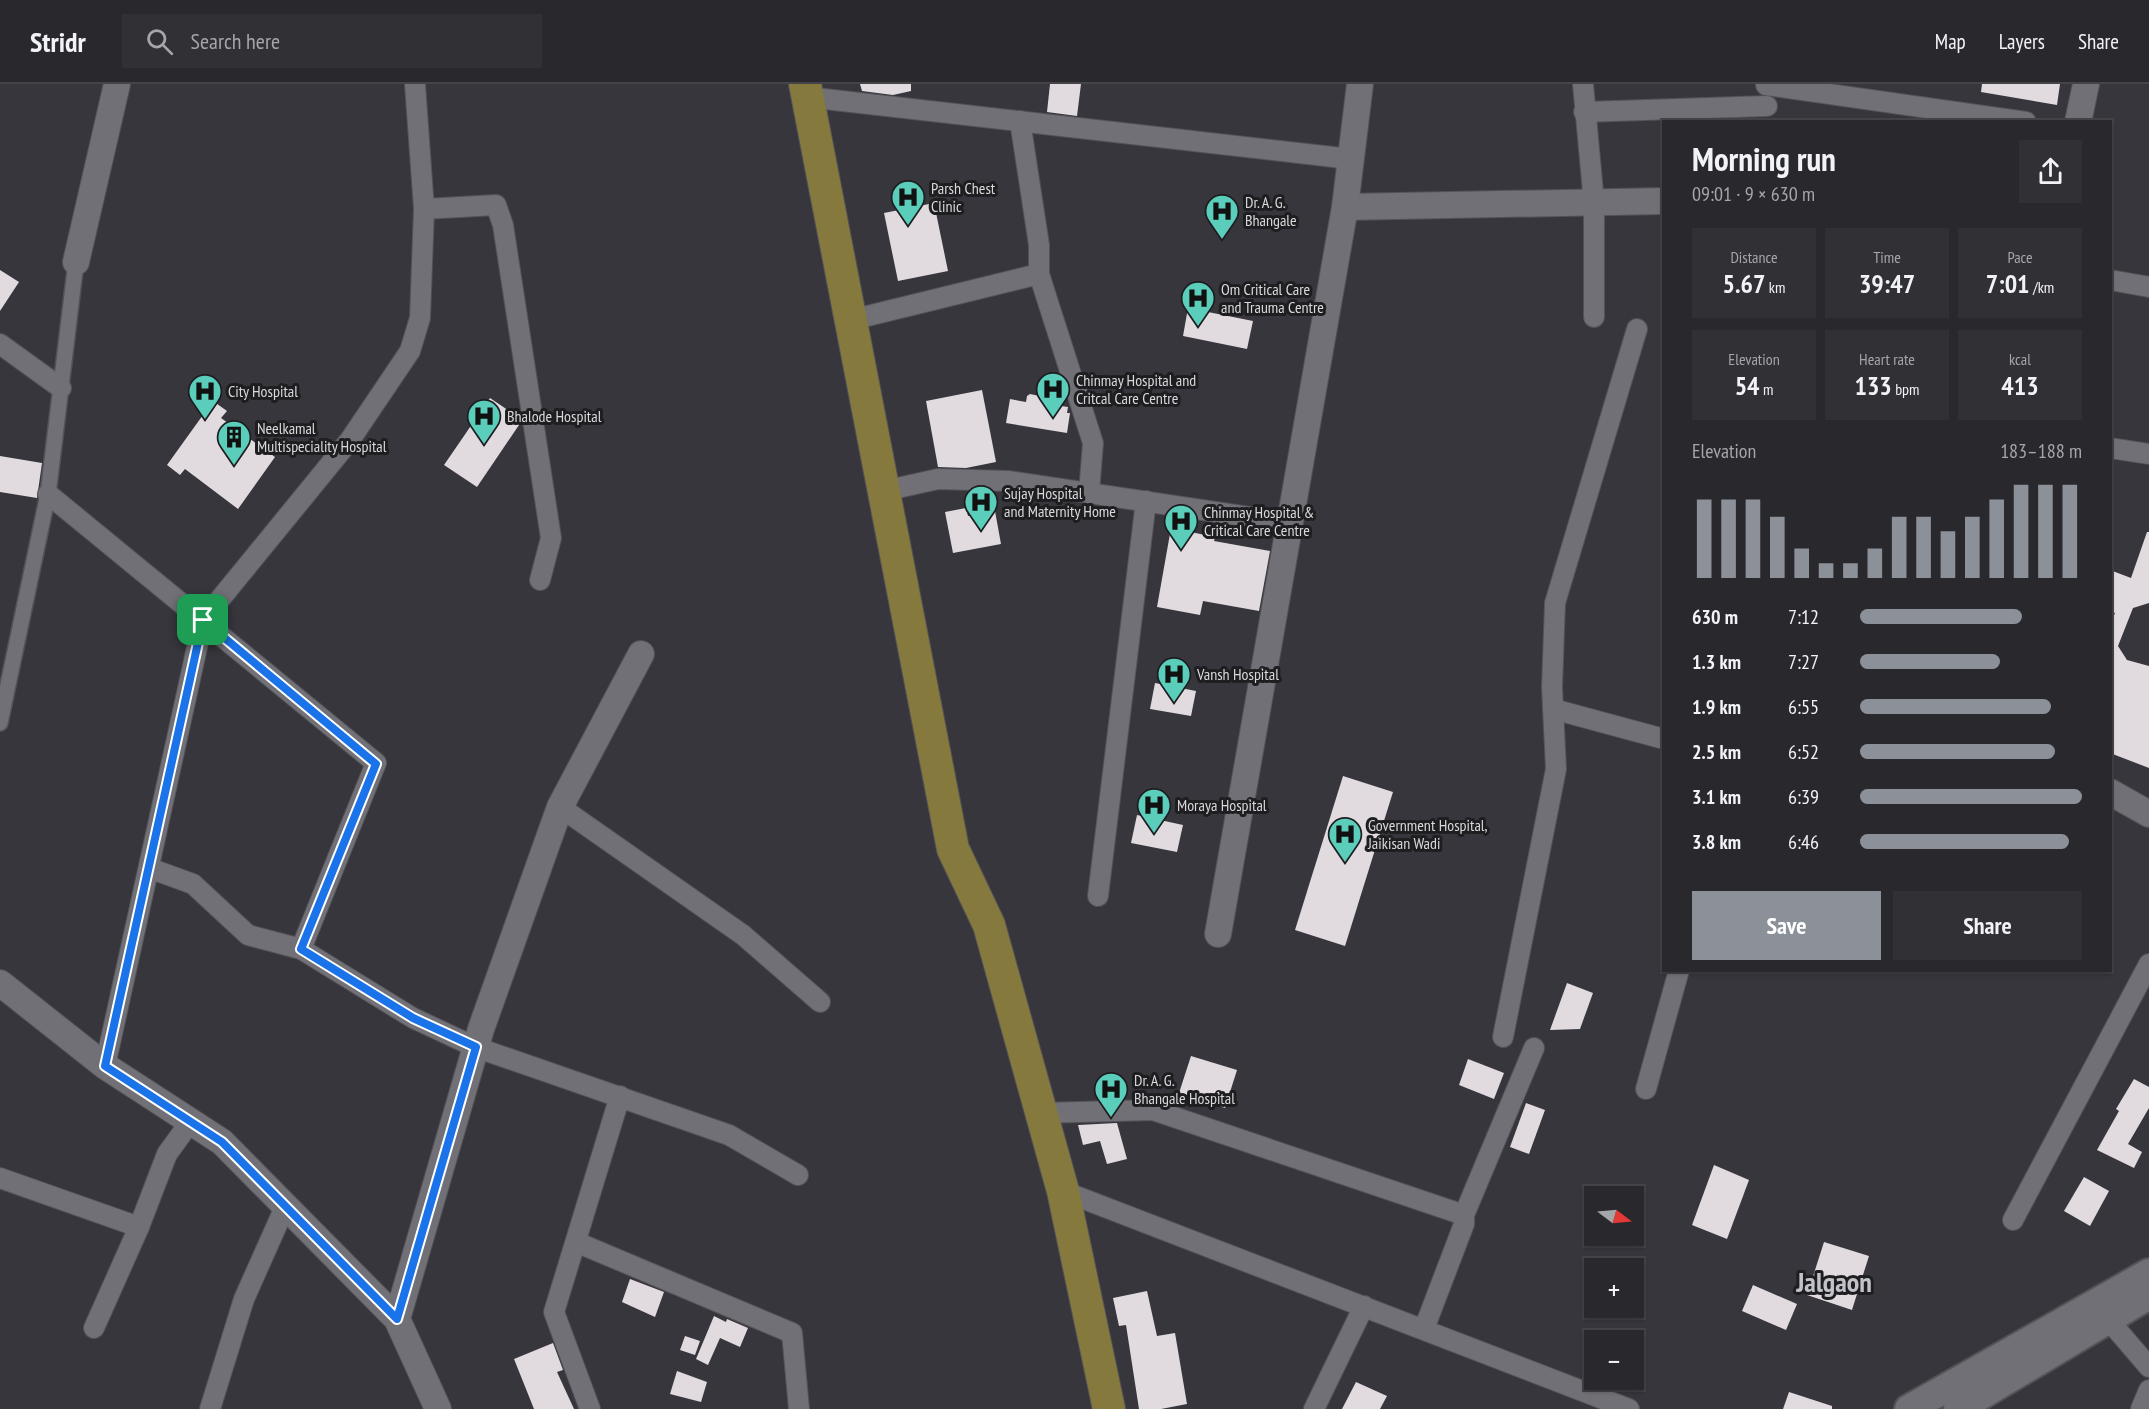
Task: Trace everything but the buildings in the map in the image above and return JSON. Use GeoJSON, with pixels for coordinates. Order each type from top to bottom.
{"type":"FeatureCollection","features":[{"type":"Feature","properties":{"kind":"main road"},"geometry":{"type":"LineString","coordinates":[[806,90],[952,849],[989,926],[1063,1191],[1109,1409]]}},
{"type":"Feature","properties":{"kind":"main road"},"geometry":{"type":"LineString","coordinates":[[1969,1405],[2102,1311],[2149,1273]]}},
{"type":"Feature","properties":{"kind":"main road"},"geometry":{"type":"LineString","coordinates":[[1909,1409],[1997,1358],[2102,1311],[2149,1295]]}},
{"type":"Feature","properties":{"kind":"main road"},"geometry":{"type":"LineString","coordinates":[[1969,1405],[1997,1358]]}},
{"type":"Feature","properties":{"kind":"street"},"geometry":{"type":"LineString","coordinates":[[0,723],[48,494],[76,262],[117,84]]}},
{"type":"Feature","properties":{"kind":"street"},"geometry":{"type":"LineString","coordinates":[[105,1066],[203,620],[350,440],[410,351],[420,318],[424,208],[415,84]]}},
{"type":"Feature","properties":{"kind":"street"},"geometry":{"type":"LineString","coordinates":[[1218,934],[1345,207],[1360,84]]}},
{"type":"Feature","properties":{"kind":"street"},"geometry":{"type":"LineString","coordinates":[[1583,84],[1594,203],[1594,317]]}},
{"type":"Feature","properties":{"kind":"street"},"geometry":{"type":"LineString","coordinates":[[1584,112],[1767,114],[1766,84],[2012,120]]}},
{"type":"Feature","properties":{"kind":"street"},"geometry":{"type":"LineString","coordinates":[[2078,120],[2086,84]]}},
{"type":"Feature","properties":{"kind":"street"},"geometry":{"type":"LineString","coordinates":[[806,90],[1020,121],[1351,159]]}},
{"type":"Feature","properties":{"kind":"street"},"geometry":{"type":"LineString","coordinates":[[1020,121],[1039,245],[1039,274],[1094,443],[1089,493]]}},
{"type":"Feature","properties":{"kind":"street"},"geometry":{"type":"LineString","coordinates":[[1345,207],[1662,201]]}},
{"type":"Feature","properties":{"kind":"street"},"geometry":{"type":"LineString","coordinates":[[424,208],[496,205],[503,225],[551,538],[540,580]]}},
{"type":"Feature","properties":{"kind":"street"},"geometry":{"type":"LineString","coordinates":[[850,320],[1039,274]]}},
{"type":"Feature","properties":{"kind":"street"},"geometry":{"type":"LineString","coordinates":[[2112,280],[2149,287]]}},
{"type":"Feature","properties":{"kind":"street"},"geometry":{"type":"LineString","coordinates":[[1503,1037],[1556,769],[1552,687],[1555,603],[1637,329]]}},
{"type":"Feature","properties":{"kind":"street"},"geometry":{"type":"LineString","coordinates":[[0,344],[61,388]]}},
{"type":"Feature","properties":{"kind":"street"},"geometry":{"type":"LineString","coordinates":[[2112,448],[2149,454]]}},
{"type":"Feature","properties":{"kind":"street"},"geometry":{"type":"LineString","coordinates":[[884,491],[938,479],[1008,481],[1290,524]]}},
{"type":"Feature","properties":{"kind":"street"},"geometry":{"type":"LineString","coordinates":[[48,494],[376,764],[301,949]]}},
{"type":"Feature","properties":{"kind":"street"},"geometry":{"type":"LineString","coordinates":[[1098,896],[1146,501]]}},
{"type":"Feature","properties":{"kind":"street"},"geometry":{"type":"LineString","coordinates":[[397,1319],[476,1047],[560,807],[641,654]]}},
{"type":"Feature","properties":{"kind":"street"},"geometry":{"type":"LineString","coordinates":[[1554,709],[1662,738]]}},
{"type":"Feature","properties":{"kind":"street"},"geometry":{"type":"LineString","coordinates":[[2112,793],[2149,814]]}},
{"type":"Feature","properties":{"kind":"street"},"geometry":{"type":"LineString","coordinates":[[560,807],[743,935],[820,1002]]}},
{"type":"Feature","properties":{"kind":"street"},"geometry":{"type":"LineString","coordinates":[[148,868],[193,884],[248,935],[301,949],[413,1018],[476,1047],[729,1135],[798,1175]]}},
{"type":"Feature","properties":{"kind":"street"},"geometry":{"type":"LineString","coordinates":[[2013,1220],[2149,963]]}},
{"type":"Feature","properties":{"kind":"street"},"geometry":{"type":"LineString","coordinates":[[1646,1089],[1678,972]]}},
{"type":"Feature","properties":{"kind":"street"},"geometry":{"type":"LineString","coordinates":[[0,983],[105,1066],[222,1142],[397,1319],[438,1409]]}},
{"type":"Feature","properties":{"kind":"street"},"geometry":{"type":"LineString","coordinates":[[1424,1329],[1464,1224],[1464,1215],[1534,1048]]}},
{"type":"Feature","properties":{"kind":"street"},"geometry":{"type":"LineString","coordinates":[[590,1409],[554,1312],[620,1096]]}},
{"type":"Feature","properties":{"kind":"street"},"geometry":{"type":"LineString","coordinates":[[1041,1113],[1153,1110],[1464,1215]]}},
{"type":"Feature","properties":{"kind":"street"},"geometry":{"type":"LineString","coordinates":[[94,1328],[139,1227],[167,1154],[191,1122]]}},
{"type":"Feature","properties":{"kind":"street"},"geometry":{"type":"LineString","coordinates":[[0,1178],[139,1227]]}},
{"type":"Feature","properties":{"kind":"street"},"geometry":{"type":"LineString","coordinates":[[1063,1191],[1629,1409]]}},
{"type":"Feature","properties":{"kind":"street"},"geometry":{"type":"LineString","coordinates":[[210,1409],[244,1299],[285,1207]]}},
{"type":"Feature","properties":{"kind":"street"},"geometry":{"type":"LineString","coordinates":[[576,1242],[792,1333],[800,1409]]}},
{"type":"Feature","properties":{"kind":"street"},"geometry":{"type":"LineString","coordinates":[[1314,1409],[1364,1306]]}},
{"type":"Feature","properties":{"kind":"street"},"geometry":{"type":"LineString","coordinates":[[2102,1311],[2149,1367]]}},
{"type":"Feature","properties":{"kind":"street"},"geometry":{"type":"LineString","coordinates":[[2140,1409],[2149,1390]]}},
{"type":"Feature","properties":{"kind":"place","name":"Parsh Chest Clinic"},"geometry":{"type":"Point","coordinates":[908,226]}},
{"type":"Feature","properties":{"kind":"place","name":"Dr. A. G. Bhangale"},"geometry":{"type":"Point","coordinates":[1222,240]}},
{"type":"Feature","properties":{"kind":"place","name":"Om Critical Care and Trauma Centre"},"geometry":{"type":"Point","coordinates":[1198,327]}},
{"type":"Feature","properties":{"kind":"place","name":"Chinmay Hospital and Critcal Care Centre"},"geometry":{"type":"Point","coordinates":[1053,418]}},
{"type":"Feature","properties":{"kind":"place","name":"City Hospital"},"geometry":{"type":"Point","coordinates":[205,420]}},
{"type":"Feature","properties":{"kind":"place","name":"Bhalode Hospital"},"geometry":{"type":"Point","coordinates":[484,445]}},
{"type":"Feature","properties":{"kind":"place","name":"Neelkamal Multispeciality Hospital"},"geometry":{"type":"Point","coordinates":[234,466]}},
{"type":"Feature","properties":{"kind":"place","name":"Sujay Hospital and Maternity Home"},"geometry":{"type":"Point","coordinates":[981,531]}},
{"type":"Feature","properties":{"kind":"place","name":"Chinmay Hospital & Critical Care Centre"},"geometry":{"type":"Point","coordinates":[1181,550]}},
{"type":"Feature","properties":{"kind":"place","name":"Vansh Hospital"},"geometry":{"type":"Point","coordinates":[1174,703]}},
{"type":"Feature","properties":{"kind":"place","name":"Moraya Hospital"},"geometry":{"type":"Point","coordinates":[1154,834]}},
{"type":"Feature","properties":{"kind":"place","name":"Government Hospital, Jaikisan Wadi"},"geometry":{"type":"Point","coordinates":[1345,863]}},
{"type":"Feature","properties":{"kind":"place","name":"Dr. A. G. Bhangale Hospital"},"geometry":{"type":"Point","coordinates":[1111,1118]}},
{"type":"Feature","properties":{"kind":"district","name":"Jalgaon"},"geometry":{"type":"Point","coordinates":[1834,1281]}},
{"type":"Feature","properties":{"kind":"route"},"geometry":{"type":"LineString","coordinates":[[203,620],[376,764],[301,949],[413,1018],[476,1047],[397,1319],[222,1142],[105,1066],[203,620]]}}]}
